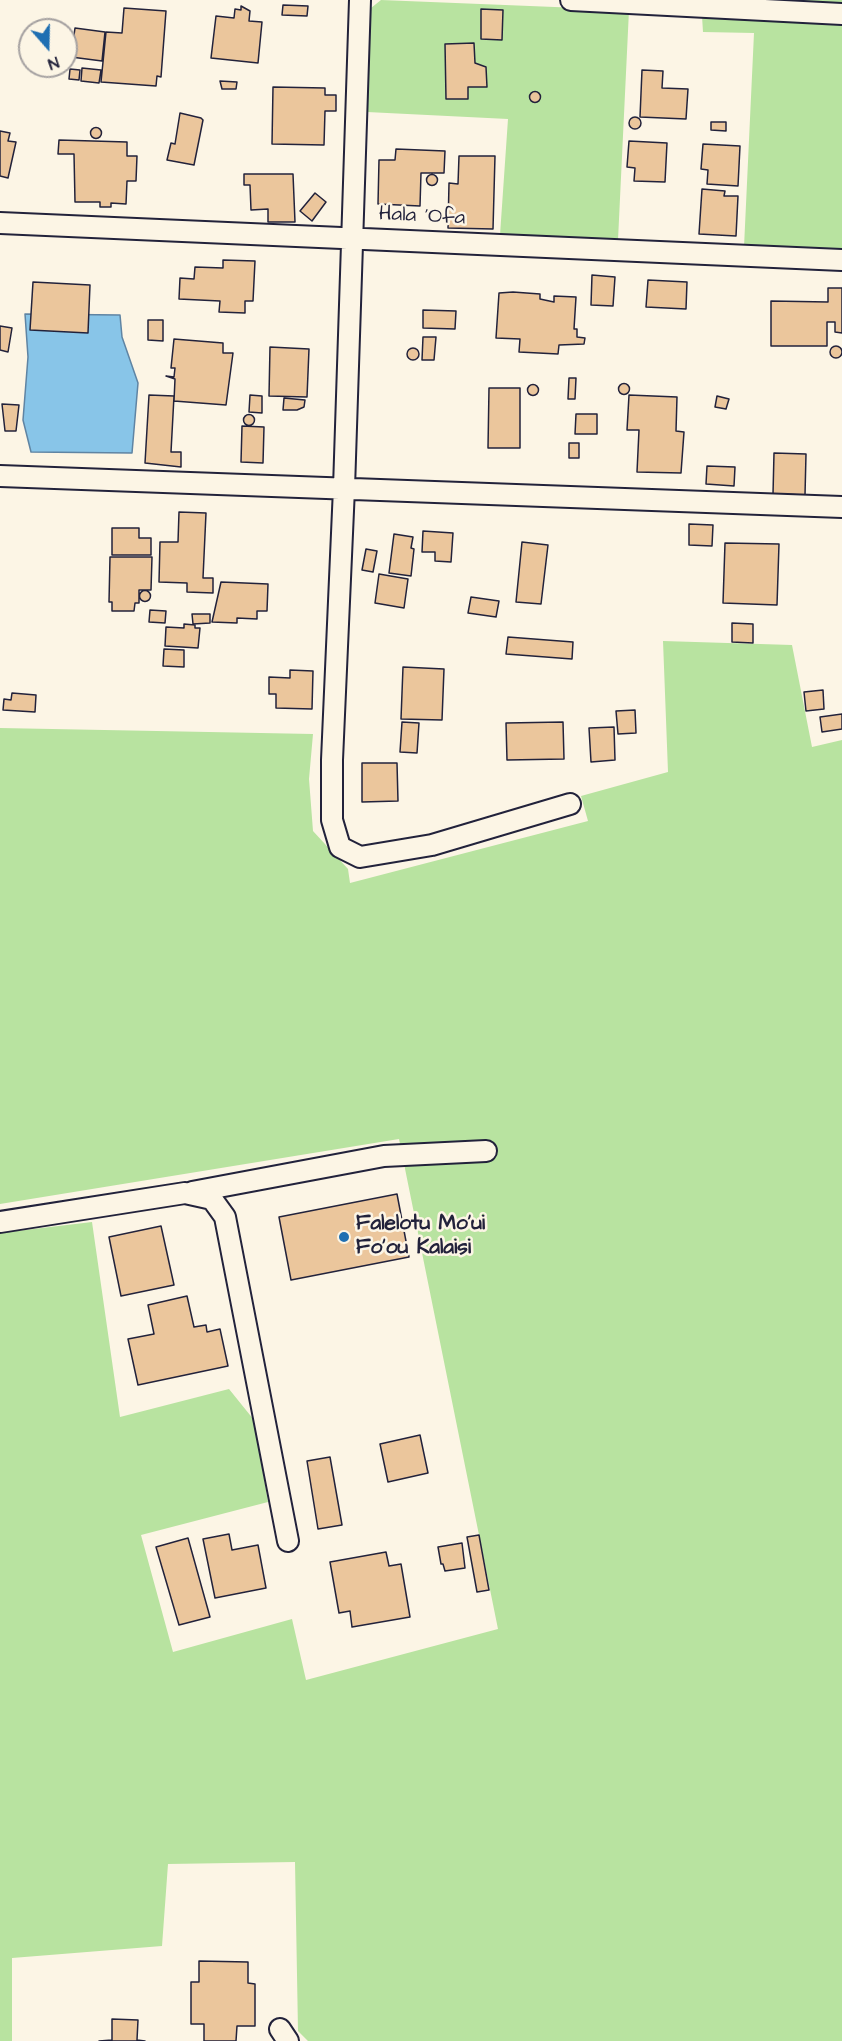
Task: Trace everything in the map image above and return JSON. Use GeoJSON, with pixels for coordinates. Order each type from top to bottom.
{"type":"FeatureCollection","features":[{"type":"Feature","properties":{"kind":"street"},"geometry":{"type":"LineString","coordinates":[[360,0],[344,488],[332,760],[332,820],[340,847],[360,857],[432,845],[570,804]]}},
{"type":"Feature","properties":{"kind":"street"},"geometry":{"type":"LineString","coordinates":[[571,0],[842,14]]}},
{"type":"Feature","properties":{"kind":"street","name":"Hala 'Ofa"},"geometry":{"type":"LineString","coordinates":[[0,224],[842,260]]}},
{"type":"Feature","properties":{"kind":"street"},"geometry":{"type":"LineString","coordinates":[[0,476],[842,507]]}},
{"type":"Feature","properties":{"kind":"street"},"geometry":{"type":"LineString","coordinates":[[0,1222],[185,1193],[384,1156],[486,1151]]}},
{"type":"Feature","properties":{"kind":"street"},"geometry":{"type":"LineString","coordinates":[[185,1193],[212,1200],[225,1218],[288,1541]]}},
{"type":"Feature","properties":{"kind":"green space"},"geometry":{"type":"Polygon","coordinates":[[[381,0],[629,10],[618,240],[500,235],[508,119],[367,112],[371,8],[381,0]]]}},
{"type":"Feature","properties":{"kind":"green space"},"geometry":{"type":"Polygon","coordinates":[[[701,0],[842,0],[842,250],[744,247],[754,33],[703,32],[701,0]]]}},
{"type":"Feature","properties":{"kind":"green space"},"geometry":{"type":"Polygon","coordinates":[[[663,641],[792,645],[812,747],[842,740],[842,2041],[308,2041],[298,2031],[295,1862],[168,1864],[162,1946],[12,1958],[12,2041],[0,2041],[0,1233],[92,1222],[120,1417],[229,1389],[254,1420],[268,1502],[141,1535],[173,1652],[292,1619],[306,1680],[498,1629],[399,1139],[0,1204],[0,728],[313,734],[309,779],[313,831],[348,869],[350,883],[588,821],[581,796],[668,772],[663,641]]]}},
{"type":"Feature","properties":{"kind":"water"},"geometry":{"type":"Polygon","coordinates":[[[25,314],[120,315],[122,337],[138,383],[132,453],[31,452],[23,420],[28,357],[25,314]]]}},
{"type":"Feature","properties":{"kind":"building"},"geometry":{"type":"Polygon","coordinates":[[[283,5],[308,6],[307,16],[282,15],[283,5]]]}},
{"type":"Feature","properties":{"kind":"building"},"geometry":{"type":"Polygon","coordinates":[[[241,6],[250,11],[249,21],[262,22],[258,63],[211,58],[216,16],[234,18],[235,9],[241,10],[241,6]]]}},
{"type":"Feature","properties":{"kind":"building"},"geometry":{"type":"Polygon","coordinates":[[[124,8],[166,11],[161,77],[157,76],[156,86],[101,82],[106,32],[122,33],[124,8]]]}},
{"type":"Feature","properties":{"kind":"building"},"geometry":{"type":"Polygon","coordinates":[[[481,9],[503,10],[502,40],[481,39],[481,9]]]}},
{"type":"Feature","properties":{"kind":"building"},"geometry":{"type":"Polygon","coordinates":[[[78,28],[105,32],[102,61],[78,58],[78,28]]]}},
{"type":"Feature","properties":{"kind":"building"},"geometry":{"type":"Polygon","coordinates":[[[474,43],[475,63],[486,67],[487,87],[468,87],[468,99],[446,99],[445,44],[474,43]]]}},
{"type":"Feature","properties":{"kind":"building"},"geometry":{"type":"Polygon","coordinates":[[[82,68],[101,70],[99,83],[81,81],[82,68]]]}},
{"type":"Feature","properties":{"kind":"building"},"geometry":{"type":"Polygon","coordinates":[[[78,70],[80,70],[79,80],[69,79],[78,78],[78,70]]]}},
{"type":"Feature","properties":{"kind":"building"},"geometry":{"type":"Polygon","coordinates":[[[642,70],[663,71],[662,88],[688,89],[686,119],[640,117],[642,70]]]}},
{"type":"Feature","properties":{"kind":"building"},"geometry":{"type":"Polygon","coordinates":[[[220,81],[237,82],[236,89],[222,89],[220,81]]]}},
{"type":"Feature","properties":{"kind":"building"},"geometry":{"type":"Polygon","coordinates":[[[273,87],[325,88],[325,95],[336,95],[336,111],[325,111],[324,145],[272,144],[273,87]]]}},
{"type":"Feature","properties":{"kind":"building"},"geometry":{"type":"Polygon","coordinates":[[[535,91],[541,97],[535,103],[529,97],[535,91]]]}},
{"type":"Feature","properties":{"kind":"building"},"geometry":{"type":"Polygon","coordinates":[[[180,113],[203,120],[194,165],[167,160],[171,143],[175,144],[180,113]]]}},
{"type":"Feature","properties":{"kind":"building"},"geometry":{"type":"Polygon","coordinates":[[[635,117],[641,123],[635,129],[629,123],[635,117]]]}},
{"type":"Feature","properties":{"kind":"building"},"geometry":{"type":"Polygon","coordinates":[[[711,122],[726,122],[726,131],[711,130],[711,122]]]}},
{"type":"Feature","properties":{"kind":"building"},"geometry":{"type":"Polygon","coordinates":[[[96,127],[102,133],[96,139],[90,133],[96,127]]]}},
{"type":"Feature","properties":{"kind":"building"},"geometry":{"type":"Polygon","coordinates":[[[0,131],[10,133],[8,141],[16,142],[8,178],[0,176],[0,131]]]}},
{"type":"Feature","properties":{"kind":"building"},"geometry":{"type":"Polygon","coordinates":[[[59,140],[127,142],[127,156],[137,156],[136,181],[127,181],[126,204],[111,203],[111,207],[100,207],[100,202],[75,202],[74,154],[58,154],[59,140]]]}},
{"type":"Feature","properties":{"kind":"building"},"geometry":{"type":"Polygon","coordinates":[[[629,141],[667,143],[665,182],[634,181],[635,168],[627,167],[629,141]]]}},
{"type":"Feature","properties":{"kind":"building"},"geometry":{"type":"Polygon","coordinates":[[[703,144],[740,146],[738,186],[707,184],[708,170],[701,169],[703,144]]]}},
{"type":"Feature","properties":{"kind":"building"},"geometry":{"type":"Polygon","coordinates":[[[396,149],[445,151],[444,173],[421,173],[420,206],[378,204],[379,160],[395,160],[396,149]]]}},
{"type":"Feature","properties":{"kind":"building"},"geometry":{"type":"Polygon","coordinates":[[[459,156],[495,156],[493,229],[448,228],[449,183],[458,184],[459,156]]]}},
{"type":"Feature","properties":{"kind":"building"},"geometry":{"type":"Polygon","coordinates":[[[244,174],[293,174],[295,222],[268,222],[268,209],[251,210],[250,185],[244,185],[244,174]]]}},
{"type":"Feature","properties":{"kind":"building"},"geometry":{"type":"Polygon","coordinates":[[[432,174],[438,180],[432,186],[426,180],[432,174]]]}},
{"type":"Feature","properties":{"kind":"building"},"geometry":{"type":"Polygon","coordinates":[[[702,189],[725,191],[724,196],[738,196],[736,236],[699,234],[702,189]]]}},
{"type":"Feature","properties":{"kind":"building"},"geometry":{"type":"Polygon","coordinates":[[[315,193],[326,202],[312,221],[300,211],[315,193]]]}},
{"type":"Feature","properties":{"kind":"building"},"geometry":{"type":"Polygon","coordinates":[[[223,260],[255,261],[253,301],[245,301],[245,313],[219,312],[220,301],[179,299],[180,278],[194,279],[195,267],[223,268],[223,260]]]}},
{"type":"Feature","properties":{"kind":"building"},"geometry":{"type":"Polygon","coordinates":[[[592,275],[615,277],[613,306],[591,305],[592,275]]]}},
{"type":"Feature","properties":{"kind":"building"},"geometry":{"type":"Polygon","coordinates":[[[648,280],[687,282],[686,309],[646,307],[648,280]]]}},
{"type":"Feature","properties":{"kind":"building"},"geometry":{"type":"Polygon","coordinates":[[[33,282],[90,285],[88,333],[30,330],[33,282]]]}},
{"type":"Feature","properties":{"kind":"building"},"geometry":{"type":"Polygon","coordinates":[[[828,288],[842,288],[842,333],[835,332],[835,322],[827,322],[827,346],[771,346],[771,301],[828,302],[828,288]]]}},
{"type":"Feature","properties":{"kind":"building"},"geometry":{"type":"Polygon","coordinates":[[[499,293],[540,294],[540,299],[554,302],[554,296],[576,297],[574,329],[577,329],[577,337],[585,338],[584,344],[559,345],[558,354],[519,352],[520,339],[496,338],[499,293]]]}},
{"type":"Feature","properties":{"kind":"building"},"geometry":{"type":"Polygon","coordinates":[[[423,310],[456,311],[455,329],[423,328],[423,310]]]}},
{"type":"Feature","properties":{"kind":"building"},"geometry":{"type":"Polygon","coordinates":[[[148,320],[163,320],[163,341],[148,340],[148,320]]]}},
{"type":"Feature","properties":{"kind":"building"},"geometry":{"type":"Polygon","coordinates":[[[0,326],[12,328],[8,352],[0,350],[0,326]]]}},
{"type":"Feature","properties":{"kind":"building"},"geometry":{"type":"Polygon","coordinates":[[[423,337],[436,337],[434,360],[422,360],[423,337]]]}},
{"type":"Feature","properties":{"kind":"building"},"geometry":{"type":"Polygon","coordinates":[[[174,339],[223,343],[223,353],[233,353],[226,405],[174,401],[175,379],[166,376],[174,377],[175,368],[171,368],[174,339]]]}},
{"type":"Feature","properties":{"kind":"building"},"geometry":{"type":"Polygon","coordinates":[[[838,346],[842,352],[838,358],[834,358],[830,350],[838,346]]]}},
{"type":"Feature","properties":{"kind":"building"},"geometry":{"type":"Polygon","coordinates":[[[270,347],[309,349],[307,397],[269,396],[270,347]]]}},
{"type":"Feature","properties":{"kind":"building"},"geometry":{"type":"Polygon","coordinates":[[[413,348],[419,354],[413,360],[407,354],[413,348]]]}},
{"type":"Feature","properties":{"kind":"building"},"geometry":{"type":"Polygon","coordinates":[[[569,378],[576,378],[575,399],[568,399],[569,378]]]}},
{"type":"Feature","properties":{"kind":"building"},"geometry":{"type":"Polygon","coordinates":[[[624,383],[630,389],[624,395],[618,389],[624,383]]]}},
{"type":"Feature","properties":{"kind":"building"},"geometry":{"type":"Polygon","coordinates":[[[533,385],[537,386],[537,394],[533,395],[529,394],[528,390],[529,386],[533,385]]]}},
{"type":"Feature","properties":{"kind":"building"},"geometry":{"type":"Polygon","coordinates":[[[489,388],[520,388],[520,448],[488,448],[489,388]]]}},
{"type":"Feature","properties":{"kind":"building"},"geometry":{"type":"Polygon","coordinates":[[[149,395],[174,396],[171,452],[181,452],[181,467],[145,463],[149,395]]]}},
{"type":"Feature","properties":{"kind":"building"},"geometry":{"type":"Polygon","coordinates":[[[250,395],[262,396],[262,413],[249,412],[250,395]]]}},
{"type":"Feature","properties":{"kind":"building"},"geometry":{"type":"Polygon","coordinates":[[[629,395],[677,397],[676,431],[684,432],[681,473],[637,472],[639,430],[627,430],[629,395]]]}},
{"type":"Feature","properties":{"kind":"building"},"geometry":{"type":"Polygon","coordinates":[[[717,396],[729,399],[726,409],[715,407],[717,396]]]}},
{"type":"Feature","properties":{"kind":"building"},"geometry":{"type":"Polygon","coordinates":[[[284,398],[305,400],[304,407],[297,410],[283,410],[284,398]]]}},
{"type":"Feature","properties":{"kind":"building"},"geometry":{"type":"Polygon","coordinates":[[[2,404],[19,405],[16,431],[5,431],[2,404]]]}},
{"type":"Feature","properties":{"kind":"building"},"geometry":{"type":"Polygon","coordinates":[[[249,414],[255,420],[249,426],[243,420],[249,414]]]}},
{"type":"Feature","properties":{"kind":"building"},"geometry":{"type":"Polygon","coordinates":[[[576,414],[597,414],[597,434],[575,434],[576,414]]]}},
{"type":"Feature","properties":{"kind":"building"},"geometry":{"type":"Polygon","coordinates":[[[242,426],[264,427],[263,463],[241,462],[242,426]]]}},
{"type":"Feature","properties":{"kind":"building"},"geometry":{"type":"Polygon","coordinates":[[[569,443],[579,443],[579,458],[569,458],[569,443]]]}},
{"type":"Feature","properties":{"kind":"building"},"geometry":{"type":"Polygon","coordinates":[[[774,453],[806,454],[805,495],[773,494],[774,453]]]}},
{"type":"Feature","properties":{"kind":"building"},"geometry":{"type":"Polygon","coordinates":[[[707,466],[735,467],[734,486],[706,484],[707,466]]]}},
{"type":"Feature","properties":{"kind":"building"},"geometry":{"type":"Polygon","coordinates":[[[179,512],[206,513],[203,578],[213,578],[213,593],[187,592],[187,583],[159,582],[160,542],[178,542],[179,512]]]}},
{"type":"Feature","properties":{"kind":"building"},"geometry":{"type":"Polygon","coordinates":[[[689,524],[713,525],[712,546],[689,545],[689,524]]]}},
{"type":"Feature","properties":{"kind":"building"},"geometry":{"type":"Polygon","coordinates":[[[112,528],[139,528],[139,538],[151,538],[151,555],[112,555],[112,528]]]}},
{"type":"Feature","properties":{"kind":"building"},"geometry":{"type":"Polygon","coordinates":[[[423,531],[453,533],[451,562],[435,561],[435,552],[422,552],[423,531]]]}},
{"type":"Feature","properties":{"kind":"building"},"geometry":{"type":"Polygon","coordinates":[[[394,534],[413,537],[411,576],[389,573],[394,534]]]}},
{"type":"Feature","properties":{"kind":"building"},"geometry":{"type":"Polygon","coordinates":[[[522,542],[548,545],[541,604],[516,602],[522,542]]]}},
{"type":"Feature","properties":{"kind":"building"},"geometry":{"type":"Polygon","coordinates":[[[725,543],[779,544],[777,605],[723,603],[725,543]]]}},
{"type":"Feature","properties":{"kind":"building"},"geometry":{"type":"Polygon","coordinates":[[[366,549],[377,551],[373,572],[362,570],[366,549]]]}},
{"type":"Feature","properties":{"kind":"building"},"geometry":{"type":"Polygon","coordinates":[[[110,557],[152,557],[151,590],[139,590],[139,603],[135,603],[134,611],[112,611],[112,602],[109,602],[110,557]]]}},
{"type":"Feature","properties":{"kind":"building"},"geometry":{"type":"Polygon","coordinates":[[[379,574],[408,579],[404,608],[375,603],[379,574]]]}},
{"type":"Feature","properties":{"kind":"building"},"geometry":{"type":"Polygon","coordinates":[[[221,582],[268,584],[267,611],[257,611],[257,619],[237,618],[237,623],[212,622],[221,582]]]}},
{"type":"Feature","properties":{"kind":"building"},"geometry":{"type":"Polygon","coordinates":[[[145,590],[151,596],[145,602],[139,596],[145,590]]]}},
{"type":"Feature","properties":{"kind":"building"},"geometry":{"type":"Polygon","coordinates":[[[471,597],[499,601],[496,617],[468,613],[471,597]]]}},
{"type":"Feature","properties":{"kind":"building"},"geometry":{"type":"Polygon","coordinates":[[[150,610],[166,611],[165,623],[149,622],[150,610]]]}},
{"type":"Feature","properties":{"kind":"building"},"geometry":{"type":"Polygon","coordinates":[[[192,614],[210,614],[210,623],[193,624],[192,614]]]}},
{"type":"Feature","properties":{"kind":"building"},"geometry":{"type":"Polygon","coordinates":[[[732,623],[753,624],[753,643],[732,642],[732,623]]]}},
{"type":"Feature","properties":{"kind":"building"},"geometry":{"type":"Polygon","coordinates":[[[184,624],[200,628],[198,648],[165,646],[166,627],[184,628],[184,624]]]}},
{"type":"Feature","properties":{"kind":"building"},"geometry":{"type":"Polygon","coordinates":[[[508,637],[573,642],[572,659],[506,654],[508,637]]]}},
{"type":"Feature","properties":{"kind":"building"},"geometry":{"type":"Polygon","coordinates":[[[164,649],[184,650],[184,667],[163,666],[164,649]]]}},
{"type":"Feature","properties":{"kind":"building"},"geometry":{"type":"Polygon","coordinates":[[[403,667],[444,669],[442,720],[401,719],[403,667]]]}},
{"type":"Feature","properties":{"kind":"building"},"geometry":{"type":"Polygon","coordinates":[[[290,670],[313,671],[312,709],[276,708],[276,694],[269,694],[269,677],[290,678],[290,670]]]}},
{"type":"Feature","properties":{"kind":"building"},"geometry":{"type":"Polygon","coordinates":[[[823,690],[824,709],[806,711],[804,692],[823,690]]]}},
{"type":"Feature","properties":{"kind":"building"},"geometry":{"type":"Polygon","coordinates":[[[12,693],[36,695],[35,712],[3,710],[4,699],[11,700],[12,693]]]}},
{"type":"Feature","properties":{"kind":"building"},"geometry":{"type":"Polygon","coordinates":[[[635,710],[636,733],[618,734],[616,711],[635,710]]]}},
{"type":"Feature","properties":{"kind":"building"},"geometry":{"type":"Polygon","coordinates":[[[842,714],[842,729],[822,732],[820,717],[842,714]]]}},
{"type":"Feature","properties":{"kind":"building"},"geometry":{"type":"Polygon","coordinates":[[[402,722],[419,723],[417,753],[400,752],[402,722]]]}},
{"type":"Feature","properties":{"kind":"building"},"geometry":{"type":"Polygon","coordinates":[[[563,722],[564,759],[507,760],[506,723],[563,722]]]}},
{"type":"Feature","properties":{"kind":"building"},"geometry":{"type":"Polygon","coordinates":[[[614,727],[615,760],[591,762],[589,728],[614,727]]]}},
{"type":"Feature","properties":{"kind":"building"},"geometry":{"type":"Polygon","coordinates":[[[362,763],[397,763],[398,801],[362,802],[362,763]]]}},
{"type":"Feature","properties":{"kind":"building","name":"Falelotu Mo'ui Fo'ou Kalaisi"},"geometry":{"type":"Polygon","coordinates":[[[397,1194],[409,1257],[291,1280],[279,1217],[397,1194]]]}},
{"type":"Feature","properties":{"kind":"building"},"geometry":{"type":"Polygon","coordinates":[[[161,1226],[174,1285],[121,1296],[109,1237],[161,1226]]]}},
{"type":"Feature","properties":{"kind":"building"},"geometry":{"type":"Polygon","coordinates":[[[187,1296],[194,1327],[206,1325],[207,1332],[220,1329],[228,1366],[138,1385],[128,1339],[154,1334],[148,1305],[187,1296]]]}},
{"type":"Feature","properties":{"kind":"building"},"geometry":{"type":"Polygon","coordinates":[[[420,1435],[428,1473],[388,1482],[380,1444],[420,1435]]]}},
{"type":"Feature","properties":{"kind":"building"},"geometry":{"type":"Polygon","coordinates":[[[330,1457],[342,1525],[318,1529],[307,1461],[330,1457]]]}},
{"type":"Feature","properties":{"kind":"building"},"geometry":{"type":"Polygon","coordinates":[[[229,1534],[232,1550],[258,1545],[266,1588],[215,1598],[203,1539],[229,1534]]]}},
{"type":"Feature","properties":{"kind":"building"},"geometry":{"type":"Polygon","coordinates":[[[479,1535],[489,1590],[477,1592],[467,1537],[479,1535]]]}},
{"type":"Feature","properties":{"kind":"building"},"geometry":{"type":"Polygon","coordinates":[[[188,1538],[210,1617],[179,1625],[156,1547],[188,1538]]]}},
{"type":"Feature","properties":{"kind":"building"},"geometry":{"type":"Polygon","coordinates":[[[462,1543],[465,1568],[445,1571],[441,1564],[438,1547],[462,1543]]]}},
{"type":"Feature","properties":{"kind":"building"},"geometry":{"type":"Polygon","coordinates":[[[386,1552],[389,1566],[401,1564],[410,1617],[352,1627],[350,1611],[339,1613],[330,1562],[386,1552]]]}},
{"type":"Feature","properties":{"kind":"building"},"geometry":{"type":"Polygon","coordinates":[[[199,1961],[248,1962],[248,1983],[255,1984],[255,2026],[237,2026],[236,2041],[204,2041],[204,2024],[191,2024],[191,1982],[199,1982],[199,1961]]]}},
{"type":"Feature","properties":{"kind":"building"},"geometry":{"type":"Polygon","coordinates":[[[112,2019],[138,2020],[137,2040],[145,2041],[99,2041],[112,2040],[112,2019]]]}},
{"type":"Feature","properties":{"kind":"place","name":"Falelotu Mo'ui Fo'ou Kalaisi"},"geometry":{"type":"Point","coordinates":[344,1237]}}]}
